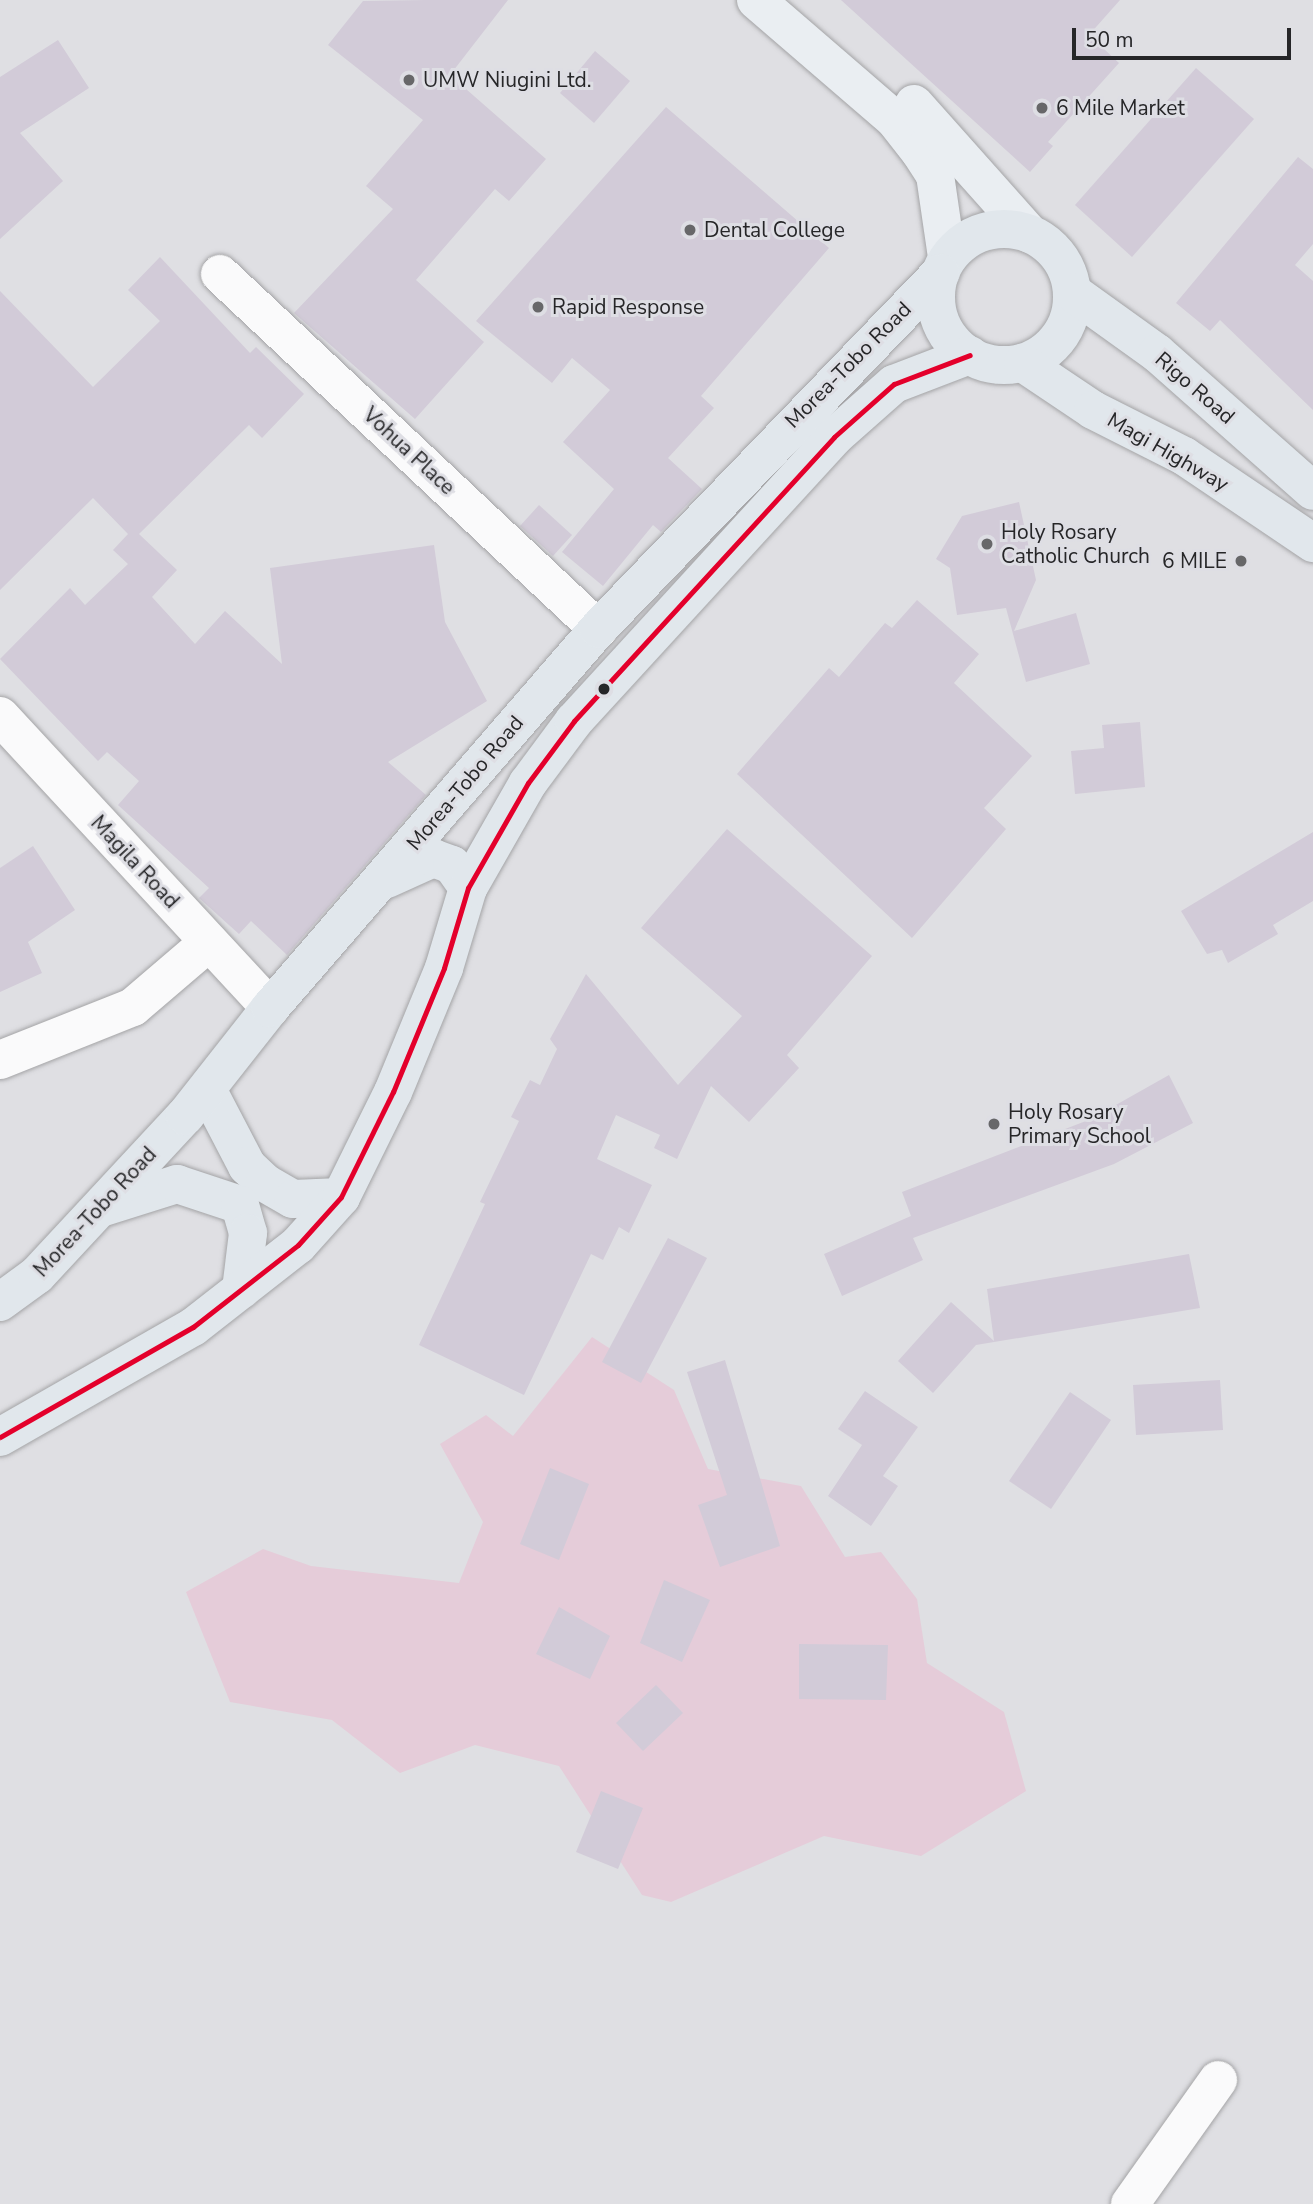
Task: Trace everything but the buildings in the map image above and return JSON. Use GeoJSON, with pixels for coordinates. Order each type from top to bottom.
{"type":"FeatureCollection","features":[{"type":"Feature","properties":{"kind":"highway"},"geometry":{"type":"LineString","coordinates":[[989,230],[1030,234],[1053,250],[1072,292],[1060,336],[1023,362],[1002,365],[970,355],[939,315],[944,265],[989,230]]}},
{"type":"Feature","properties":{"kind":"highway","name":"Morea-Tobo Road"},"geometry":{"type":"LineString","coordinates":[[0,1302],[37,1275],[208,1091],[270,1008],[385,880],[598,629],[944,265]]}},
{"type":"Feature","properties":{"kind":"highway","name":"Rigo Road"},"geometry":{"type":"LineString","coordinates":[[1072,292],[1157,354],[1313,491]]}},
{"type":"Feature","properties":{"kind":"highway","name":"Morea-Tobo Road"},"geometry":{"type":"LineString","coordinates":[[0,1437],[193,1328],[298,1245],[341,1197],[424,1018],[468,888],[508,810],[574,721],[834,438],[894,384],[970,355]]}},
{"type":"Feature","properties":{"kind":"highway","name":"Magi Highway"},"geometry":{"type":"LineString","coordinates":[[1023,362],[1093,410],[1184,456],[1313,543]]}},
{"type":"Feature","properties":{"kind":"highway"},"geometry":{"type":"LineString","coordinates":[[385,880],[433,858],[452,865],[468,888]]}},
{"type":"Feature","properties":{"kind":"highway"},"geometry":{"type":"LineString","coordinates":[[208,1091],[247,1166],[265,1183],[293,1199],[341,1197]]}},
{"type":"Feature","properties":{"kind":"highway"},"geometry":{"type":"LineString","coordinates":[[99,1208],[177,1184],[240,1205],[248,1233],[241,1290]]}},
{"type":"Feature","properties":{"kind":"main road"},"geometry":{"type":"LineString","coordinates":[[756,0],[895,120],[920,152],[935,175],[944,265]]}},
{"type":"Feature","properties":{"kind":"main road"},"geometry":{"type":"LineString","coordinates":[[797,0],[916,106],[1030,234]]}},
{"type":"Feature","properties":{"kind":"street","name":"Vohua Place"},"geometry":{"type":"LineString","coordinates":[[220,274],[598,629]]}},
{"type":"Feature","properties":{"kind":"street","name":"Magila Road"},"geometry":{"type":"LineString","coordinates":[[0,716],[270,1008]]}},
{"type":"Feature","properties":{"kind":"street"},"geometry":{"type":"LineString","coordinates":[[0,1060],[134,1007],[209,942]]}},
{"type":"Feature","properties":{"kind":"street"},"geometry":{"type":"LineString","coordinates":[[1130,2204],[1218,2080]]}},
{"type":"Feature","properties":{"kind":"shaded area"},"geometry":{"type":"Polygon","coordinates":[[[592,1337],[674,1390],[708,1469],[801,1486],[845,1557],[881,1552],[917,1599],[927,1663],[1004,1712],[1026,1791],[921,1856],[824,1836],[671,1902],[642,1895],[559,1766],[475,1745],[400,1773],[332,1720],[230,1702],[186,1592],[263,1549],[311,1566],[459,1583],[483,1522],[440,1444],[486,1415],[513,1436],[592,1337]]]}},
{"type":"Feature","properties":{"kind":"transit line"},"geometry":{"type":"LineString","coordinates":[[0,1437],[193,1327],[298,1245],[341,1197],[393,1092],[444,968],[468,888],[528,783],[574,721],[834,437],[894,384],[970,355]]}},
{"type":"Feature","properties":{"kind":"place","name":"UMW Niugini Ltd."},"geometry":{"type":"Point","coordinates":[409,80]}},
{"type":"Feature","properties":{"kind":"place","name":"6 Mile Market"},"geometry":{"type":"Point","coordinates":[1042,108]}},
{"type":"Feature","properties":{"kind":"place","name":"Dental College"},"geometry":{"type":"Point","coordinates":[690,230]}},
{"type":"Feature","properties":{"kind":"place","name":"Rapid Response"},"geometry":{"type":"Point","coordinates":[538,307]}},
{"type":"Feature","properties":{"kind":"place","name":"Holy Rosary Catholic Church"},"geometry":{"type":"Point","coordinates":[987,544]}},
{"type":"Feature","properties":{"kind":"place","name":"6 MILE"},"geometry":{"type":"Point","coordinates":[1241,561]}},
{"type":"Feature","properties":{"kind":"place","name":"Holy Rosary Primary School"},"geometry":{"type":"Point","coordinates":[994,1124]}}]}
